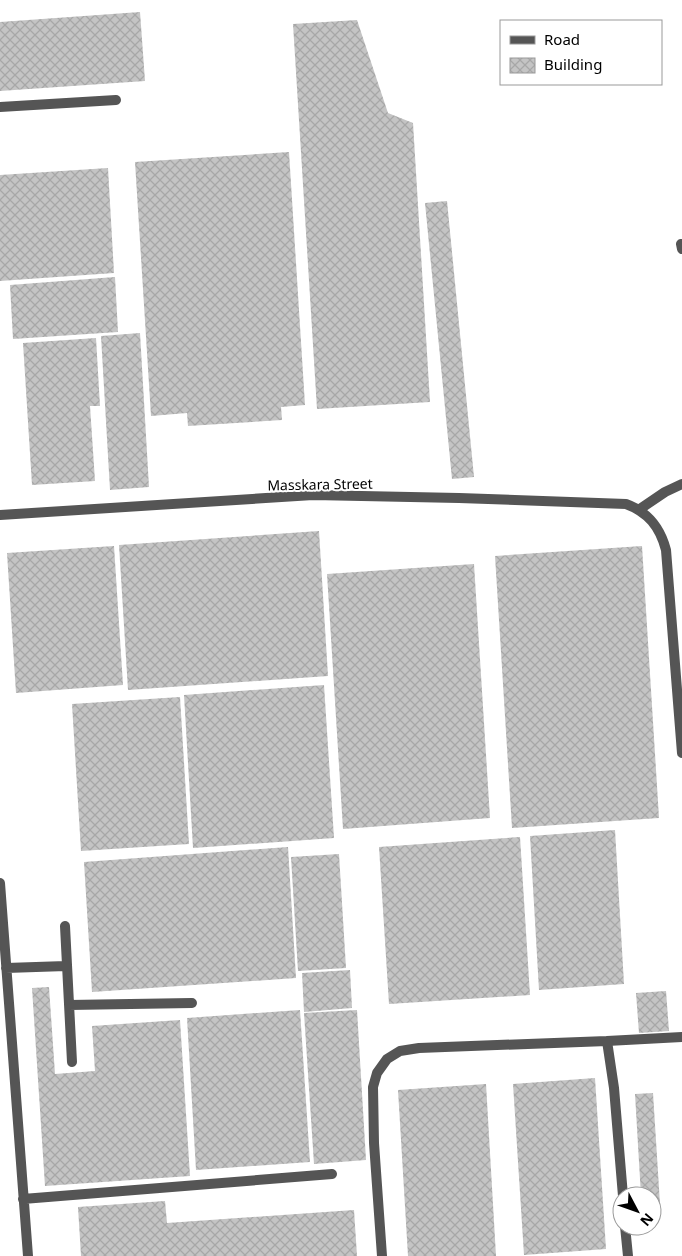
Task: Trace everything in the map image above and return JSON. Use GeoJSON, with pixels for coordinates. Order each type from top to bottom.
{"type":"FeatureCollection","features":[{"type":"Feature","properties":{"kind":"street"},"geometry":{"type":"LineString","coordinates":[[0,107],[116,100]]}},
{"type":"Feature","properties":{"kind":"street"},"geometry":{"type":"LineString","coordinates":[[681,244],[682,249]]}},
{"type":"Feature","properties":{"kind":"street"},"geometry":{"type":"LineString","coordinates":[[682,484],[665,492],[640,509],[656,525],[663,537],[666,550],[682,753]]}},
{"type":"Feature","properties":{"kind":"street","name":"Masskara Street"},"geometry":{"type":"LineString","coordinates":[[0,515],[313,495],[626,504],[640,509]]}},
{"type":"Feature","properties":{"kind":"street"},"geometry":{"type":"LineString","coordinates":[[0,883],[28,1256]]}},
{"type":"Feature","properties":{"kind":"street"},"geometry":{"type":"LineString","coordinates":[[65,926],[72,1062]]}},
{"type":"Feature","properties":{"kind":"street"},"geometry":{"type":"LineString","coordinates":[[6,968],[66,966]]}},
{"type":"Feature","properties":{"kind":"street"},"geometry":{"type":"LineString","coordinates":[[69,1005],[192,1003]]}},
{"type":"Feature","properties":{"kind":"street"},"geometry":{"type":"LineString","coordinates":[[382,1256],[374,1143],[373,1088],[377,1073],[387,1059],[400,1051],[419,1048],[682,1037]]}},
{"type":"Feature","properties":{"kind":"street"},"geometry":{"type":"LineString","coordinates":[[607,1041],[614,1088],[622,1186]]}},
{"type":"Feature","properties":{"kind":"street"},"geometry":{"type":"LineString","coordinates":[[23,1199],[332,1174]]}},
{"type":"Feature","properties":{"kind":"street"},"geometry":{"type":"LineString","coordinates":[[626,1236],[628,1256]]}},
{"type":"Feature","properties":{"kind":"building"},"geometry":{"type":"Polygon","coordinates":[[[140,12],[145,81],[0,91],[0,22],[140,12]]]}},
{"type":"Feature","properties":{"kind":"building"},"geometry":{"type":"Polygon","coordinates":[[[357,20],[388,113],[413,123],[430,402],[317,409],[293,24],[357,20]]]}},
{"type":"Feature","properties":{"kind":"building"},"geometry":{"type":"Polygon","coordinates":[[[289,152],[305,405],[281,407],[282,420],[188,426],[187,413],[151,416],[135,162],[289,152]]]}},
{"type":"Feature","properties":{"kind":"building"},"geometry":{"type":"Polygon","coordinates":[[[108,168],[114,273],[0,281],[0,175],[108,168]]]}},
{"type":"Feature","properties":{"kind":"building"},"geometry":{"type":"Polygon","coordinates":[[[447,201],[474,477],[452,479],[425,203],[447,201]]]}},
{"type":"Feature","properties":{"kind":"building"},"geometry":{"type":"Polygon","coordinates":[[[115,277],[118,332],[13,339],[10,285],[115,277]]]}},
{"type":"Feature","properties":{"kind":"building"},"geometry":{"type":"Polygon","coordinates":[[[140,333],[149,487],[110,490],[101,336],[140,333]]]}},
{"type":"Feature","properties":{"kind":"building"},"geometry":{"type":"Polygon","coordinates":[[[96,338],[100,406],[90,406],[95,481],[32,485],[23,343],[96,338]]]}},
{"type":"Feature","properties":{"kind":"building"},"geometry":{"type":"Polygon","coordinates":[[[319,531],[328,676],[128,690],[119,545],[319,531]]]}},
{"type":"Feature","properties":{"kind":"building"},"geometry":{"type":"Polygon","coordinates":[[[114,546],[123,685],[16,693],[7,553],[114,546]]]}},
{"type":"Feature","properties":{"kind":"building"},"geometry":{"type":"Polygon","coordinates":[[[642,546],[659,818],[512,828],[495,556],[642,546]]]}},
{"type":"Feature","properties":{"kind":"building"},"geometry":{"type":"Polygon","coordinates":[[[474,564],[490,818],[343,829],[327,574],[474,564]]]}},
{"type":"Feature","properties":{"kind":"building"},"geometry":{"type":"Polygon","coordinates":[[[324,685],[334,838],[193,848],[184,695],[324,685]]]}},
{"type":"Feature","properties":{"kind":"building"},"geometry":{"type":"Polygon","coordinates":[[[180,697],[189,844],[81,851],[72,704],[180,697]]]}},
{"type":"Feature","properties":{"kind":"building"},"geometry":{"type":"Polygon","coordinates":[[[615,830],[624,984],[539,990],[530,836],[615,830]]]}},
{"type":"Feature","properties":{"kind":"building"},"geometry":{"type":"Polygon","coordinates":[[[520,837],[530,995],[389,1004],[379,847],[520,837]]]}},
{"type":"Feature","properties":{"kind":"building"},"geometry":{"type":"Polygon","coordinates":[[[288,847],[296,978],[92,992],[84,862],[288,847]]]}},
{"type":"Feature","properties":{"kind":"building"},"geometry":{"type":"Polygon","coordinates":[[[339,854],[346,968],[298,971],[291,857],[339,854]]]}},
{"type":"Feature","properties":{"kind":"building"},"geometry":{"type":"Polygon","coordinates":[[[350,970],[352,1008],[304,1012],[302,973],[350,970]]]}},
{"type":"Feature","properties":{"kind":"building"},"geometry":{"type":"Polygon","coordinates":[[[49,987],[55,1074],[95,1071],[92,1026],[180,1020],[190,1176],[45,1186],[32,988],[49,987]]]}},
{"type":"Feature","properties":{"kind":"building"},"geometry":{"type":"Polygon","coordinates":[[[666,991],[669,1031],[639,1033],[636,993],[666,991]]]}},
{"type":"Feature","properties":{"kind":"building"},"geometry":{"type":"Polygon","coordinates":[[[300,1010],[310,1162],[196,1170],[187,1018],[300,1010]]]}},
{"type":"Feature","properties":{"kind":"building"},"geometry":{"type":"Polygon","coordinates":[[[357,1010],[366,1160],[314,1164],[304,1013],[357,1010]]]}},
{"type":"Feature","properties":{"kind":"building"},"geometry":{"type":"Polygon","coordinates":[[[595,1078],[606,1249],[524,1255],[513,1084],[595,1078]]]}},
{"type":"Feature","properties":{"kind":"building"},"geometry":{"type":"Polygon","coordinates":[[[486,1084],[496,1256],[408,1256],[398,1090],[486,1084]]]}},
{"type":"Feature","properties":{"kind":"building"},"geometry":{"type":"Polygon","coordinates":[[[653,1093],[659,1186],[640,1186],[635,1094],[653,1093]]]}},
{"type":"Feature","properties":{"kind":"building"},"geometry":{"type":"Polygon","coordinates":[[[165,1201],[167,1223],[354,1210],[357,1256],[81,1256],[78,1207],[165,1201]]]}}]}
